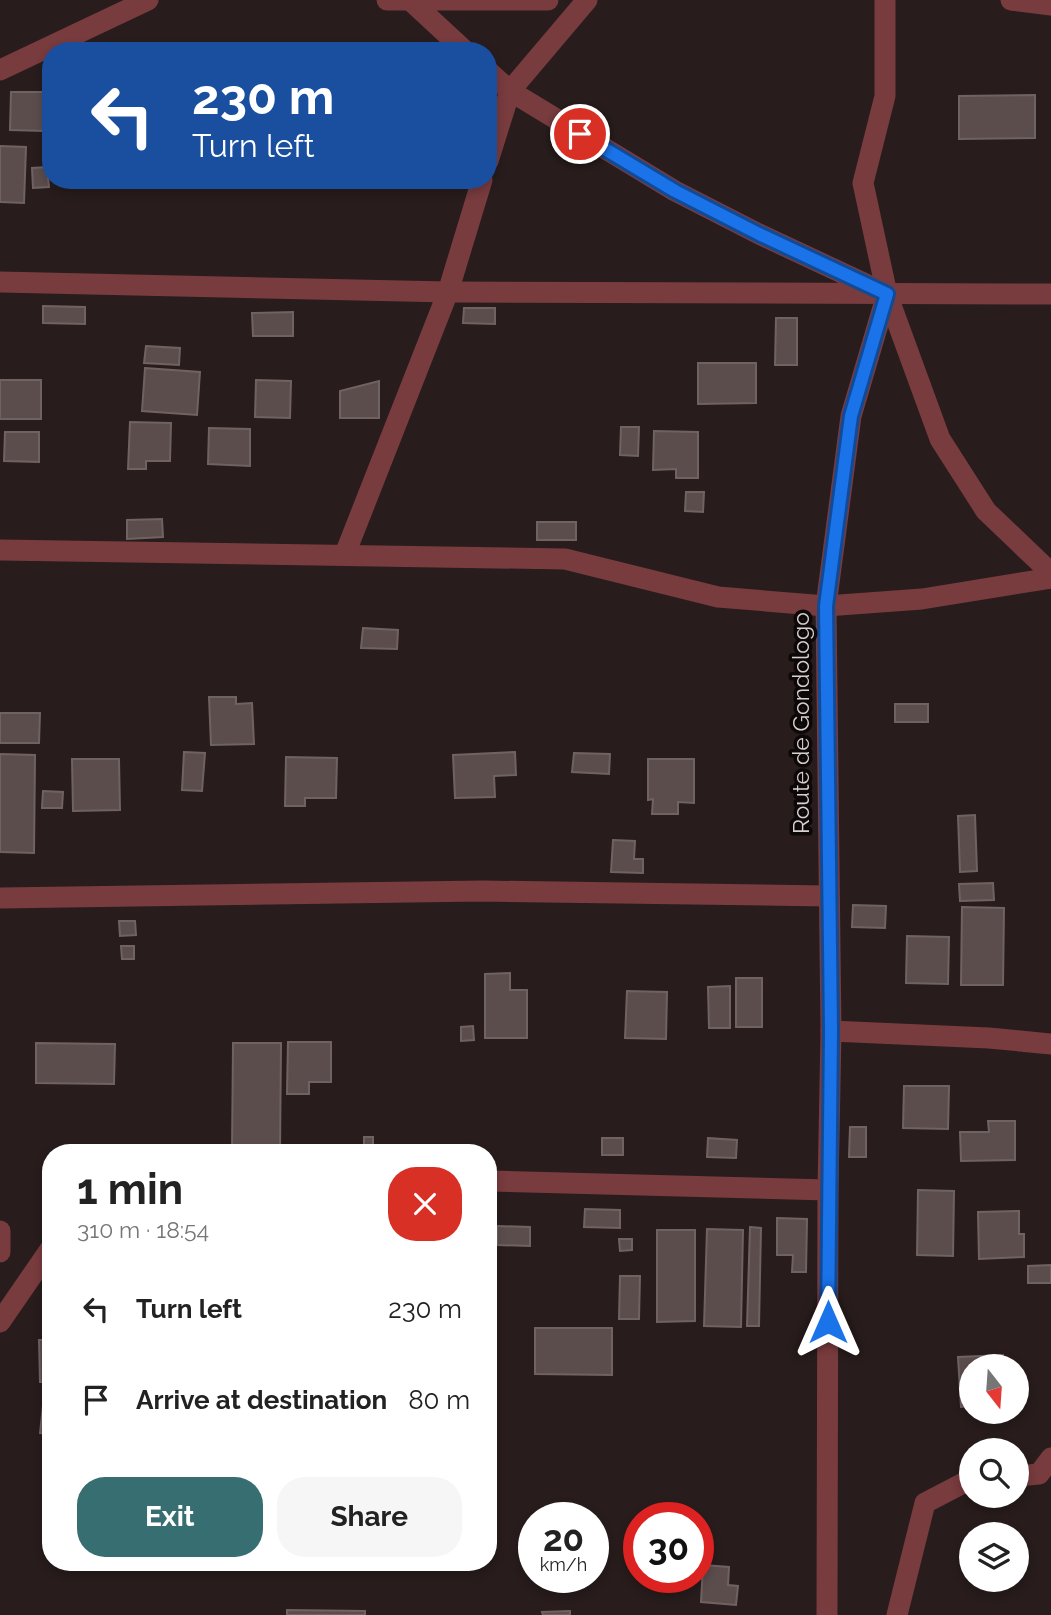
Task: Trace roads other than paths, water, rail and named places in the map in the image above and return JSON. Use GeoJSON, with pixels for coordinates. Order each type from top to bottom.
{"type":"FeatureCollection","features":[{"type":"Feature","properties":{"kind":"street"},"geometry":{"type":"LineString","coordinates":[[59,42],[148,0]]}},
{"type":"Feature","properties":{"kind":"street"},"geometry":{"type":"LineString","coordinates":[[387,0],[548,0]]}},
{"type":"Feature","properties":{"kind":"street"},"geometry":{"type":"LineString","coordinates":[[497,132],[510,90],[587,0]]}},
{"type":"Feature","properties":{"kind":"street"},"geometry":{"type":"LineString","coordinates":[[885,0],[885,96],[863,183],[887,294],[940,439],[986,511],[1051,576]]}},
{"type":"Feature","properties":{"kind":"street"},"geometry":{"type":"LineString","coordinates":[[1011,0],[1051,5]]}},
{"type":"Feature","properties":{"kind":"street"},"geometry":{"type":"LineString","coordinates":[[410,1],[455,42]]}},
{"type":"Feature","properties":{"kind":"street"},"geometry":{"type":"LineString","coordinates":[[0,70],[42,50]]}},
{"type":"Feature","properties":{"kind":"street"},"geometry":{"type":"LineString","coordinates":[[497,79],[510,90],[675,191],[887,294]]}},
{"type":"Feature","properties":{"kind":"street"},"geometry":{"type":"LineString","coordinates":[[345,554],[448,292],[479,189]]}},
{"type":"Feature","properties":{"kind":"street"},"geometry":{"type":"LineString","coordinates":[[0,282],[448,292],[1051,294]]}},
{"type":"Feature","properties":{"kind":"street","name":"Route de Gondologo"},"geometry":{"type":"LineString","coordinates":[[827,1615],[831,1031],[826,606],[851,416],[887,294]]}},
{"type":"Feature","properties":{"kind":"street"},"geometry":{"type":"LineString","coordinates":[[0,550],[565,559],[718,597],[826,606],[922,599],[1051,576]]}},
{"type":"Feature","properties":{"kind":"street"},"geometry":{"type":"LineString","coordinates":[[0,898],[482,891],[828,896]]}},
{"type":"Feature","properties":{"kind":"street"},"geometry":{"type":"LineString","coordinates":[[831,1031],[989,1038],[1051,1044]]}},
{"type":"Feature","properties":{"kind":"street"},"geometry":{"type":"LineString","coordinates":[[497,1181],[828,1190]]}},
{"type":"Feature","properties":{"kind":"street"},"geometry":{"type":"LineString","coordinates":[[0,1231],[0,1252]]}},
{"type":"Feature","properties":{"kind":"street"},"geometry":{"type":"LineString","coordinates":[[0,1322],[42,1261]]}},
{"type":"Feature","properties":{"kind":"street"},"geometry":{"type":"LineString","coordinates":[[1029,1473],[1047,1469]]}},
{"type":"Feature","properties":{"kind":"street"},"geometry":{"type":"LineString","coordinates":[[897,1615],[925,1503],[959,1485]]}}]}
